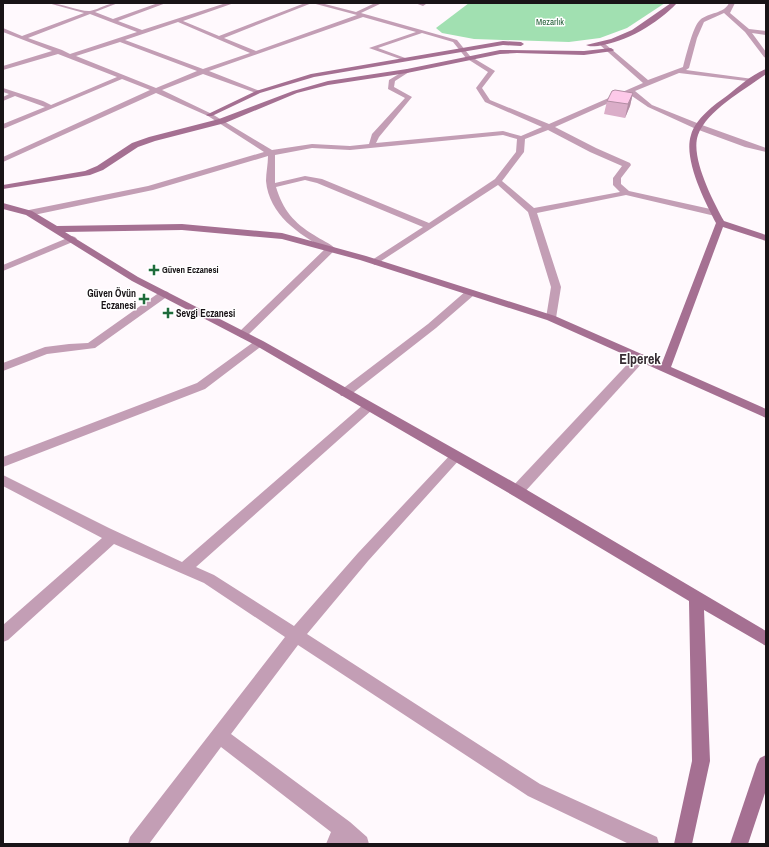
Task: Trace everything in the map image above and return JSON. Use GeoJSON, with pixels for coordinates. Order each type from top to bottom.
{"type":"FeatureCollection","features":[{"type":"Feature","properties":{"kind":"street"},"geometry":{"type":"LineString","coordinates":[[51,3],[90,13],[144,33]]}},
{"type":"Feature","properties":{"kind":"street"},"geometry":{"type":"LineString","coordinates":[[24,38],[116,3]]}},
{"type":"Feature","properties":{"kind":"street"},"geometry":{"type":"LineString","coordinates":[[114,21],[163,3]]}},
{"type":"Feature","properties":{"kind":"street"},"geometry":{"type":"LineString","coordinates":[[71,56],[231,3]]}},
{"type":"Feature","properties":{"kind":"street"},"geometry":{"type":"LineString","coordinates":[[218,38],[310,3]]}},
{"type":"Feature","properties":{"kind":"street"},"geometry":{"type":"LineString","coordinates":[[315,3],[423,31],[455,41],[469,58],[492,71],[479,88],[487,102],[549,127],[627,165],[617,178],[617,185],[626,193]]}},
{"type":"Feature","properties":{"kind":"street"},"geometry":{"type":"LineString","coordinates":[[3,160],[156,90],[360,14],[379,3]]}},
{"type":"Feature","properties":{"kind":"street"},"geometry":{"type":"LineString","coordinates":[[581,45],[602,44],[630,34],[654,20],[674,3]]}},
{"type":"Feature","properties":{"kind":"street"},"geometry":{"type":"LineString","coordinates":[[731,6],[727,13],[747,31],[766,56]]}},
{"type":"Feature","properties":{"kind":"street"},"geometry":{"type":"LineString","coordinates":[[7,209],[29,213],[150,188],[255,156],[312,146],[350,148],[504,133],[521,138],[686,68],[694,38],[702,22],[731,6]]}},
{"type":"Feature","properties":{"kind":"street"},"geometry":{"type":"LineString","coordinates":[[179,21],[256,53]]}},
{"type":"Feature","properties":{"kind":"street"},"geometry":{"type":"LineString","coordinates":[[3,30],[60,51],[156,90],[222,121],[271,153],[273,162],[270,174],[271,186],[282,214],[298,229],[331,249]]}},
{"type":"Feature","properties":{"kind":"street"},"geometry":{"type":"LineString","coordinates":[[405,59],[372,48],[423,31]]}},
{"type":"Feature","properties":{"kind":"street"},"geometry":{"type":"LineString","coordinates":[[747,31],[766,33]]}},
{"type":"Feature","properties":{"kind":"street"},"geometry":{"type":"LineString","coordinates":[[120,40],[258,92]]}},
{"type":"Feature","properties":{"kind":"street"},"geometry":{"type":"LineString","coordinates":[[210,115],[258,92],[313,75],[503,43],[527,44]]}},
{"type":"Feature","properties":{"kind":"street"},"geometry":{"type":"LineString","coordinates":[[602,44],[611,50],[647,84]]}},
{"type":"Feature","properties":{"kind":"street"},"geometry":{"type":"LineString","coordinates":[[3,187],[88,173],[100,168],[135,145],[152,139],[222,121],[295,92],[328,83],[407,71],[469,58],[518,51],[584,53],[611,50]]}},
{"type":"Feature","properties":{"kind":"street"},"geometry":{"type":"LineString","coordinates":[[3,68],[60,51]]}},
{"type":"Feature","properties":{"kind":"street"},"geometry":{"type":"LineString","coordinates":[[3,61],[15,65]]}},
{"type":"Feature","properties":{"kind":"street"},"geometry":{"type":"LineString","coordinates":[[372,145],[375,136],[409,97],[390,88],[392,80],[407,71]]}},
{"type":"Feature","properties":{"kind":"street"},"geometry":{"type":"LineString","coordinates":[[678,71],[759,80]]}},
{"type":"Feature","properties":{"kind":"street"},"geometry":{"type":"LineString","coordinates":[[766,71],[759,80],[706,116],[694,136],[694,159],[720,223],[766,238]]}},
{"type":"Feature","properties":{"kind":"street"},"geometry":{"type":"LineString","coordinates":[[4,126],[122,77]]}},
{"type":"Feature","properties":{"kind":"street"},"geometry":{"type":"LineString","coordinates":[[3,90],[42,102],[50,107]]}},
{"type":"Feature","properties":{"kind":"street"},"geometry":{"type":"LineString","coordinates":[[630,91],[650,106],[699,127],[766,150]]}},
{"type":"Feature","properties":{"kind":"street"},"geometry":{"type":"LineString","coordinates":[[3,99],[15,94]]}},
{"type":"Feature","properties":{"kind":"street"},"geometry":{"type":"LineString","coordinates":[[613,99],[650,106]]}},
{"type":"Feature","properties":{"kind":"street"},"geometry":{"type":"LineString","coordinates":[[375,262],[498,181],[520,152],[521,138]]}},
{"type":"Feature","properties":{"kind":"street"},"geometry":{"type":"LineString","coordinates":[[271,186],[305,178],[319,181],[429,226]]}},
{"type":"Feature","properties":{"kind":"street"},"geometry":{"type":"LineString","coordinates":[[498,181],[532,211],[556,287],[551,318]]}},
{"type":"Feature","properties":{"kind":"street"},"geometry":{"type":"LineString","coordinates":[[532,211],[626,193],[715,213]]}},
{"type":"Feature","properties":{"kind":"street"},"geometry":{"type":"LineString","coordinates":[[29,213],[135,279],[260,344],[345,392],[517,491],[766,639]]}},
{"type":"Feature","properties":{"kind":"street"},"geometry":{"type":"LineString","coordinates":[[665,369],[720,223]]}},
{"type":"Feature","properties":{"kind":"street"},"geometry":{"type":"LineString","coordinates":[[54,229],[182,227],[282,236],[375,262],[551,318],[766,414]]}},
{"type":"Feature","properties":{"kind":"street"},"geometry":{"type":"LineString","coordinates":[[3,268],[72,239]]}},
{"type":"Feature","properties":{"kind":"street"},"geometry":{"type":"LineString","coordinates":[[242,335],[331,249]]}},
{"type":"Feature","properties":{"kind":"street"},"geometry":{"type":"LineString","coordinates":[[345,392],[432,326],[470,293]]}},
{"type":"Feature","properties":{"kind":"street"},"geometry":{"type":"LineString","coordinates":[[3,367],[45,352],[69,347],[91,346],[164,294]]}},
{"type":"Feature","properties":{"kind":"street"},"geometry":{"type":"LineString","coordinates":[[3,462],[201,386],[260,344]]}},
{"type":"Feature","properties":{"kind":"street"},"geometry":{"type":"LineString","coordinates":[[517,491],[640,358]]}},
{"type":"Feature","properties":{"kind":"street"},"geometry":{"type":"LineString","coordinates":[[184,569],[368,406]]}},
{"type":"Feature","properties":{"kind":"street"},"geometry":{"type":"LineString","coordinates":[[137,844],[296,635],[363,557],[456,456]]}},
{"type":"Feature","properties":{"kind":"street"},"geometry":{"type":"LineString","coordinates":[[3,480],[112,537],[209,579],[534,790],[650,844]]}},
{"type":"Feature","properties":{"kind":"street"},"geometry":{"type":"LineString","coordinates":[[3,635],[112,537]]}},
{"type":"Feature","properties":{"kind":"street"},"geometry":{"type":"LineString","coordinates":[[682,844],[701,761],[696,597]]}},
{"type":"Feature","properties":{"kind":"street"},"geometry":{"type":"LineString","coordinates":[[219,735],[339,837],[360,844]]}},
{"type":"Feature","properties":{"kind":"street"},"geometry":{"type":"LineString","coordinates":[[739,844],[766,764]]}},
{"type":"Feature","properties":{"kind":"green space","name":"Mezarlık"},"geometry":{"type":"Polygon","coordinates":[[[469,3],[665,3],[627,28],[600,38],[569,42],[474,39],[442,33],[436,28],[469,3]]]}},
{"type":"Feature","properties":{"kind":"building"},"geometry":{"type":"Polygon","coordinates":[[[615,90],[633,93],[628,104],[607,101],[612,91],[615,90]]]}},
{"type":"Feature","properties":{"kind":"place","name":"Güven Eczanesi"},"geometry":{"type":"Point","coordinates":[154,270]}},
{"type":"Feature","properties":{"kind":"place","name":"Güven Övün Eczanesi"},"geometry":{"type":"Point","coordinates":[144,299]}},
{"type":"Feature","properties":{"kind":"place","name":"Sevgi Eczanesi"},"geometry":{"type":"Point","coordinates":[168,313]}},
{"type":"Feature","properties":{"kind":"district","name":"Elperek"},"geometry":{"type":"Point","coordinates":[640,359]}}]}
